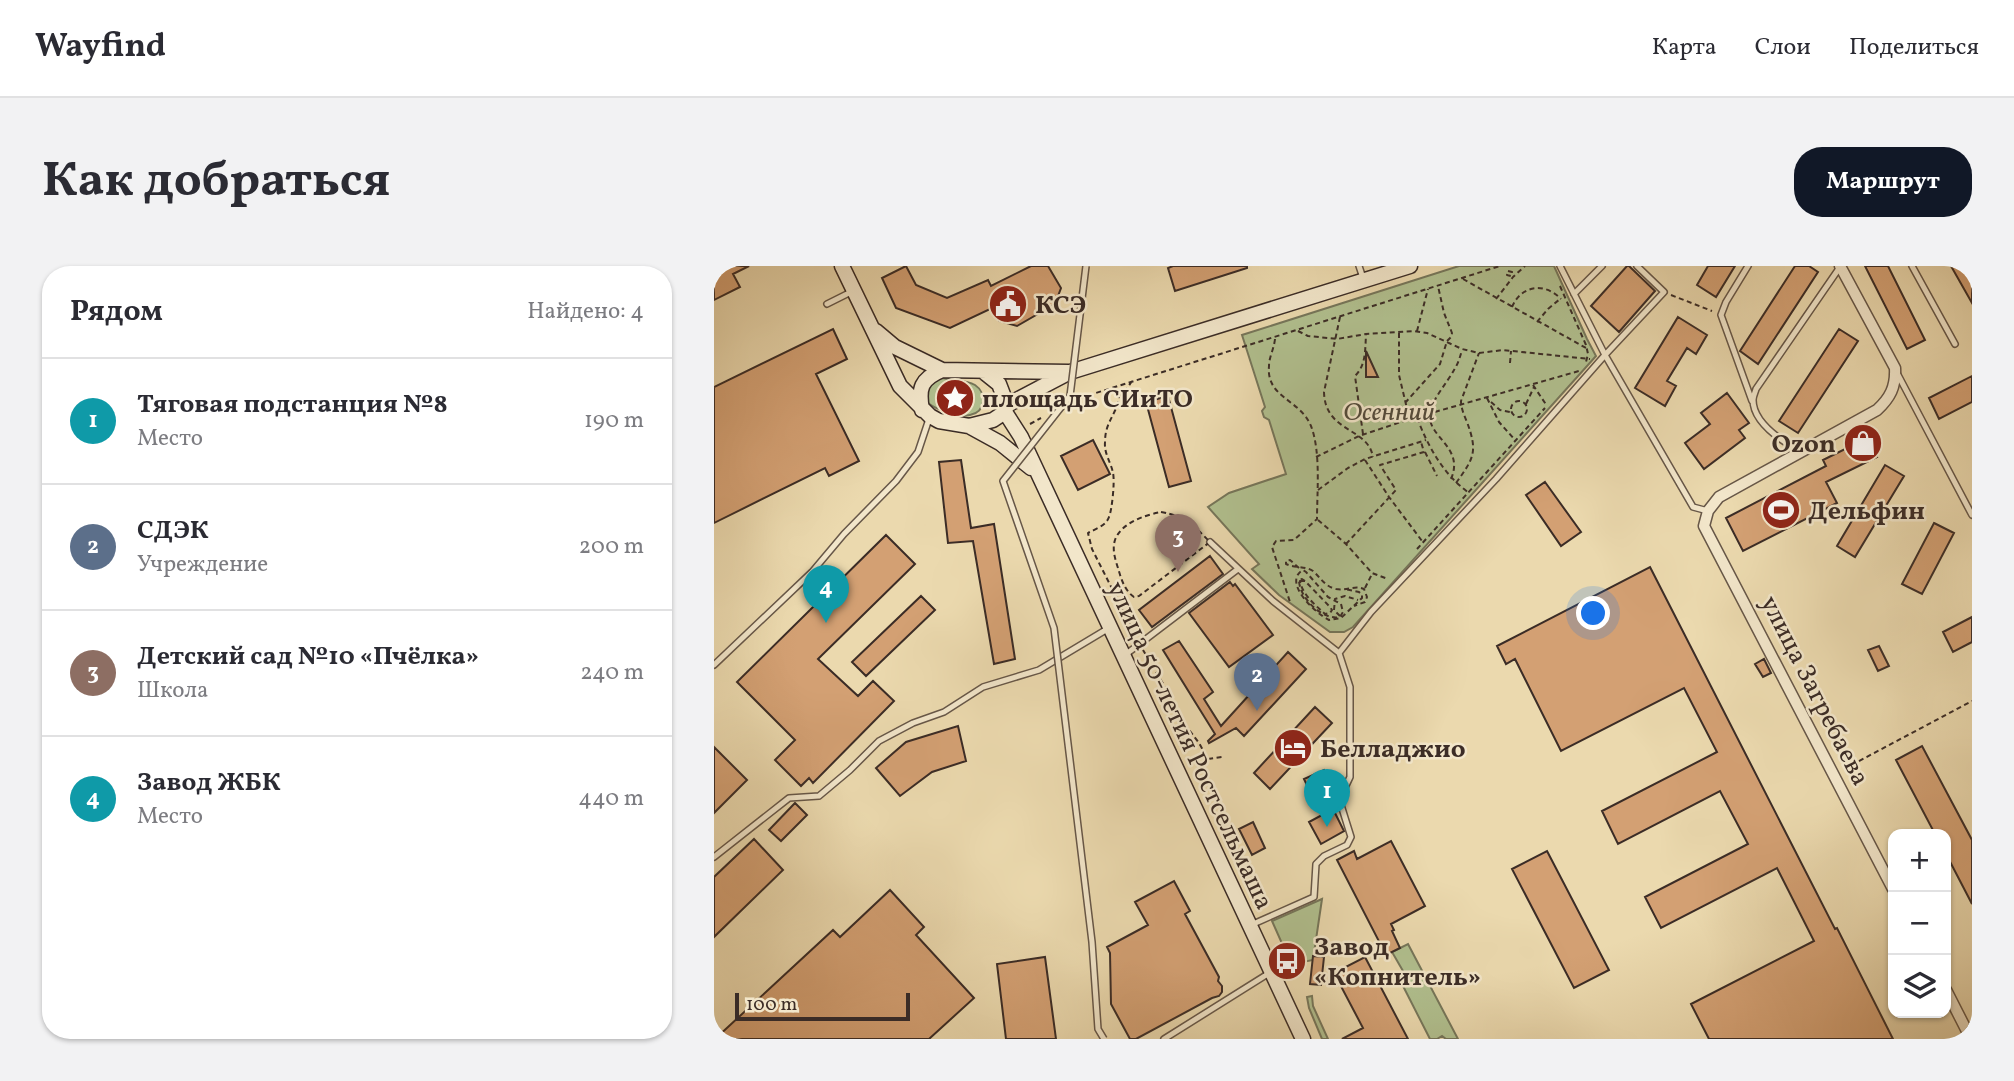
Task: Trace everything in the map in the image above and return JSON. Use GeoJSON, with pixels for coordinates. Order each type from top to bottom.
{"type":"FeatureCollection","features":[{"type":"Feature","properties":{"kind":"main road"},"geometry":{"type":"LineString","coordinates":[[842,266],[900,386],[926,413],[939,421],[969,426],[1000,443],[1035,472]]}},
{"type":"Feature","properties":{"kind":"main road"},"geometry":{"type":"LineString","coordinates":[[969,426],[993,420],[1006,408],[1070,372],[1410,266]]}},
{"type":"Feature","properties":{"kind":"main road"},"geometry":{"type":"LineString","coordinates":[[872,328],[895,346],[942,370],[1070,372]]}},
{"type":"Feature","properties":{"kind":"main road"},"geometry":{"type":"LineString","coordinates":[[926,413],[919,394],[921,387],[925,379],[942,370]]}},
{"type":"Feature","properties":{"kind":"main road"},"geometry":{"type":"LineString","coordinates":[[984,372],[999,384],[1006,408]]}},
{"type":"Feature","properties":{"kind":"main road","name":"улица 50-летия Ростсельмаша"},"geometry":{"type":"LineString","coordinates":[[1006,408],[1303,1039]]}},
{"type":"Feature","properties":{"kind":"street"},"geometry":{"type":"LineString","coordinates":[[1708,511],[1719,497],[1877,411],[1889,398],[1896,380],[1895,368],[1840,266]]}},
{"type":"Feature","properties":{"kind":"street","name":"улица Загребаева"},"geometry":{"type":"LineString","coordinates":[[1708,511],[1704,526],[1888,879]]}},
{"type":"Feature","properties":{"kind":"street"},"geometry":{"type":"LineString","coordinates":[[1951,1000],[1971,1039]]}},
{"type":"Feature","properties":{"kind":"lane"},"geometry":{"type":"LineString","coordinates":[[1086,266],[1070,396],[1003,481],[1055,628],[1092,942],[1098,1029],[1104,1039]]}},
{"type":"Feature","properties":{"kind":"lane"},"geometry":{"type":"LineString","coordinates":[[1359,266],[1364,281]]}},
{"type":"Feature","properties":{"kind":"lane"},"geometry":{"type":"LineString","coordinates":[[1560,266],[1605,355],[1693,507],[1708,511]]}},
{"type":"Feature","properties":{"kind":"lane"},"geometry":{"type":"LineString","coordinates":[[1574,294],[1602,266]]}},
{"type":"Feature","properties":{"kind":"lane"},"geometry":{"type":"LineString","coordinates":[[1339,653],[1371,612],[1496,479],[1664,292],[1637,266]]}},
{"type":"Feature","properties":{"kind":"lane"},"geometry":{"type":"LineString","coordinates":[[1748,266],[1721,315],[1757,414],[1780,440],[1801,452]]}},
{"type":"Feature","properties":{"kind":"lane"},"geometry":{"type":"LineString","coordinates":[[1752,401],[1756,389],[1840,266]]}},
{"type":"Feature","properties":{"kind":"lane"},"geometry":{"type":"LineString","coordinates":[[1912,266],[1955,344]]}},
{"type":"Feature","properties":{"kind":"lane"},"geometry":{"type":"LineString","coordinates":[[827,304],[854,290]]}},
{"type":"Feature","properties":{"kind":"lane"},"geometry":{"type":"LineString","coordinates":[[1895,368],[1972,515]]}},
{"type":"Feature","properties":{"kind":"lane"},"geometry":{"type":"LineString","coordinates":[[714,664],[812,572],[844,534],[896,481],[918,452],[926,413]]}},
{"type":"Feature","properties":{"kind":"lane"},"geometry":{"type":"LineString","coordinates":[[1210,542],[1287,612],[1339,653],[1350,687],[1350,777],[1341,805],[1350,837],[1347,845],[1324,856],[1316,864],[1314,897],[1250,925]]}},
{"type":"Feature","properties":{"kind":"lane"},"geometry":{"type":"LineString","coordinates":[[1123,657],[1238,569]]}},
{"type":"Feature","properties":{"kind":"lane"},"geometry":{"type":"LineString","coordinates":[[714,857],[789,798],[819,796],[879,741],[913,723],[944,712],[983,687],[1039,670],[1109,628]]}},
{"type":"Feature","properties":{"kind":"lane"},"geometry":{"type":"LineString","coordinates":[[1164,1039],[1271,971]]}},
{"type":"Feature","properties":{"kind":"path"},"geometry":{"type":"LineString","coordinates":[[1074,400],[1500,266]]}},
{"type":"Feature","properties":{"kind":"path"},"geometry":{"type":"LineString","coordinates":[[1495,299],[1512,276],[1525,266]]}},
{"type":"Feature","properties":{"kind":"path"},"geometry":{"type":"LineString","coordinates":[[1462,278],[1587,349]]}},
{"type":"Feature","properties":{"kind":"path"},"geometry":{"type":"LineString","coordinates":[[1556,279],[1587,349],[1587,358],[1572,380]]}},
{"type":"Feature","properties":{"kind":"path"},"geometry":{"type":"LineString","coordinates":[[1405,403],[1440,364],[1452,333],[1438,286]]}},
{"type":"Feature","properties":{"kind":"path"},"geometry":{"type":"LineString","coordinates":[[1511,308],[1520,294],[1533,288],[1549,289],[1563,298]]}},
{"type":"Feature","properties":{"kind":"path"},"geometry":{"type":"LineString","coordinates":[[1417,332],[1428,289]]}},
{"type":"Feature","properties":{"kind":"path"},"geometry":{"type":"LineString","coordinates":[[1664,292],[1721,315]]}},
{"type":"Feature","properties":{"kind":"path"},"geometry":{"type":"LineString","coordinates":[[1537,322],[1563,298]]}},
{"type":"Feature","properties":{"kind":"path"},"geometry":{"type":"LineString","coordinates":[[1340,317],[1324,392],[1326,405],[1335,421],[1370,447],[1373,457]]}},
{"type":"Feature","properties":{"kind":"path"},"geometry":{"type":"LineString","coordinates":[[1297,331],[1308,336],[1337,339],[1366,334],[1417,332],[1427,333],[1479,353],[1511,351],[1587,358]]}},
{"type":"Feature","properties":{"kind":"path"},"geometry":{"type":"LineString","coordinates":[[1399,332],[1399,375],[1410,419]]}},
{"type":"Feature","properties":{"kind":"path"},"geometry":{"type":"LineString","coordinates":[[1363,435],[1355,376],[1362,368],[1366,334]]}},
{"type":"Feature","properties":{"kind":"path"},"geometry":{"type":"LineString","coordinates":[[1275,338],[1268,367],[1271,382],[1278,395],[1293,402],[1304,414],[1311,427],[1317,457],[1317,519],[1294,540],[1276,541],[1272,547],[1291,604],[1287,612]]}},
{"type":"Feature","properties":{"kind":"path"},"geometry":{"type":"LineString","coordinates":[[1503,344],[1503,351]]}},
{"type":"Feature","properties":{"kind":"path"},"geometry":{"type":"LineString","coordinates":[[1451,479],[1454,470],[1453,457],[1432,423],[1430,414],[1459,362],[1462,348]]}},
{"type":"Feature","properties":{"kind":"path"},"geometry":{"type":"LineString","coordinates":[[1510,363],[1511,351]]}},
{"type":"Feature","properties":{"kind":"path"},"geometry":{"type":"LineString","coordinates":[[1456,483],[1470,461],[1475,446],[1461,405],[1479,353]]}},
{"type":"Feature","properties":{"kind":"path"},"geometry":{"type":"LineString","coordinates":[[1317,457],[1358,436],[1580,371]]}},
{"type":"Feature","properties":{"kind":"path"},"geometry":{"type":"LineString","coordinates":[[1133,380],[1119,396],[1118,408],[1106,428],[1104,446],[1114,474],[1109,517],[1104,525],[1088,533],[1093,549],[1177,714],[1209,760],[1222,757]]}},
{"type":"Feature","properties":{"kind":"path"},"geometry":{"type":"LineString","coordinates":[[1489,403],[1521,417],[1527,411],[1525,404],[1533,386]]}},
{"type":"Feature","properties":{"kind":"path"},"geometry":{"type":"LineString","coordinates":[[1415,551],[1548,406],[1533,386]]}},
{"type":"Feature","properties":{"kind":"path"},"geometry":{"type":"LineString","coordinates":[[1487,398],[1502,426],[1515,441]]}},
{"type":"Feature","properties":{"kind":"path"},"geometry":{"type":"LineString","coordinates":[[1511,411],[1514,403],[1519,401],[1525,404]]}},
{"type":"Feature","properties":{"kind":"path"},"geometry":{"type":"LineString","coordinates":[[1017,431],[1040,418]]}},
{"type":"Feature","properties":{"kind":"path"},"geometry":{"type":"LineString","coordinates":[[1417,418],[1426,440],[1451,479],[1469,493]]}},
{"type":"Feature","properties":{"kind":"path"},"geometry":{"type":"LineString","coordinates":[[1497,430],[1502,426]]}},
{"type":"Feature","properties":{"kind":"path"},"geometry":{"type":"LineString","coordinates":[[1317,491],[1365,459],[1426,440]]}},
{"type":"Feature","properties":{"kind":"path"},"geometry":{"type":"LineString","coordinates":[[1421,442],[1437,476]]}},
{"type":"Feature","properties":{"kind":"path"},"geometry":{"type":"LineString","coordinates":[[1346,544],[1396,490],[1380,465],[1424,452]]}},
{"type":"Feature","properties":{"kind":"path"},"geometry":{"type":"LineString","coordinates":[[1365,459],[1423,542]]}},
{"type":"Feature","properties":{"kind":"path"},"geometry":{"type":"LineString","coordinates":[[1161,512],[1180,516],[1190,522],[1210,542],[1139,596],[1134,597],[1122,582],[1114,554],[1115,540],[1125,527],[1144,515],[1161,512]]}},
{"type":"Feature","properties":{"kind":"path"},"geometry":{"type":"LineString","coordinates":[[1317,519],[1346,544],[1372,573],[1390,579]]}},
{"type":"Feature","properties":{"kind":"path"},"geometry":{"type":"LineString","coordinates":[[1299,568],[1313,571],[1330,587],[1360,593],[1363,596],[1340,619],[1326,619],[1314,609],[1295,583],[1301,571],[1306,572],[1327,596],[1342,605],[1341,616]]}},
{"type":"Feature","properties":{"kind":"path"},"geometry":{"type":"LineString","coordinates":[[1352,607],[1364,602],[1367,597],[1364,589],[1372,573]]}},
{"type":"Feature","properties":{"kind":"path"},"geometry":{"type":"LineString","coordinates":[[1305,581],[1300,584],[1308,597],[1325,614],[1329,614],[1331,608],[1305,581],[1300,580],[1298,584],[1315,607],[1328,617],[1341,616]]}},
{"type":"Feature","properties":{"kind":"path"},"geometry":{"type":"LineString","coordinates":[[1345,589],[1364,589]]}},
{"type":"Feature","properties":{"kind":"path"},"geometry":{"type":"LineString","coordinates":[[1334,600],[1345,596],[1359,601]]}},
{"type":"Feature","properties":{"kind":"path"},"geometry":{"type":"LineString","coordinates":[[1334,600],[1334,610],[1341,616]]}},
{"type":"Feature","properties":{"kind":"path"},"geometry":{"type":"LineString","coordinates":[[1833,774],[1972,701]]}},
{"type":"Feature","properties":{"kind":"green space","name":"Осенний"},"geometry":{"type":"Polygon","coordinates":[[[1459,266],[1554,266],[1596,356],[1353,627],[1344,632],[1330,632],[1279,595],[1252,569],[1259,564],[1208,507],[1229,493],[1286,474],[1269,420],[1264,417],[1262,411],[1265,407],[1242,335],[1459,266]]]}},
{"type":"Feature","properties":{"kind":"green space"},"geometry":{"type":"Polygon","coordinates":[[[942,378],[964,381],[979,388],[983,402],[979,410],[970,415],[960,415],[942,411],[928,403],[929,387],[942,378]]]}},
{"type":"Feature","properties":{"kind":"green space"},"geometry":{"type":"Polygon","coordinates":[[[1322,899],[1313,960],[1298,963],[1289,948],[1284,948],[1272,921],[1322,899]]]}},
{"type":"Feature","properties":{"kind":"green space"},"geometry":{"type":"Polygon","coordinates":[[[1408,944],[1458,1039],[1446,1039],[1442,1036],[1430,1039],[1402,984],[1403,971],[1392,952],[1408,944]]]}},
{"type":"Feature","properties":{"kind":"green space"},"geometry":{"type":"Polygon","coordinates":[[[1312,996],[1313,1006],[1328,1039],[1322,1039],[1309,1008],[1307,997],[1312,996]]]}},
{"type":"Feature","properties":{"kind":"building"},"geometry":{"type":"Polygon","coordinates":[[[714,266],[749,266],[733,274],[740,287],[714,300],[714,266]]]}},
{"type":"Feature","properties":{"kind":"building"},"geometry":{"type":"Polygon","coordinates":[[[906,266],[916,285],[947,298],[988,280],[991,286],[1031,266],[1048,266],[1061,288],[1055,304],[1017,326],[999,321],[992,308],[950,328],[896,308],[882,278],[906,266]]]}},
{"type":"Feature","properties":{"kind":"building"},"geometry":{"type":"Polygon","coordinates":[[[1627,266],[1655,291],[1619,332],[1591,306],[1627,266]]]}},
{"type":"Feature","properties":{"kind":"building"},"geometry":{"type":"Polygon","coordinates":[[[1708,266],[1735,266],[1716,297],[1697,285],[1708,266]]]}},
{"type":"Feature","properties":{"kind":"building"},"geometry":{"type":"Polygon","coordinates":[[[1795,266],[1809,266],[1818,272],[1758,364],[1740,351],[1795,266]]]}},
{"type":"Feature","properties":{"kind":"building"},"geometry":{"type":"Polygon","coordinates":[[[1865,266],[1888,266],[1925,340],[1907,349],[1865,266]]]}},
{"type":"Feature","properties":{"kind":"building"},"geometry":{"type":"Polygon","coordinates":[[[1951,266],[1972,266],[1972,303],[1951,266]]]}},
{"type":"Feature","properties":{"kind":"building"},"geometry":{"type":"Polygon","coordinates":[[[1168,268],[1247,268],[1175,291],[1168,268]]]}},
{"type":"Feature","properties":{"kind":"building"},"geometry":{"type":"Polygon","coordinates":[[[1678,317],[1707,335],[1696,354],[1687,348],[1667,381],[1676,386],[1665,406],[1635,388],[1678,317]]]}},
{"type":"Feature","properties":{"kind":"building"},"geometry":{"type":"Polygon","coordinates":[[[833,329],[847,359],[816,374],[859,461],[829,476],[825,468],[714,523],[714,387],[833,329]]]}},
{"type":"Feature","properties":{"kind":"building"},"geometry":{"type":"Polygon","coordinates":[[[1839,329],[1858,341],[1798,433],[1779,421],[1839,329]]]}},
{"type":"Feature","properties":{"kind":"building"},"geometry":{"type":"Polygon","coordinates":[[[1366,351],[1378,377],[1366,377],[1366,351]]]}},
{"type":"Feature","properties":{"kind":"building"},"geometry":{"type":"Polygon","coordinates":[[[1972,376],[1972,402],[1939,419],[1929,398],[1972,376]]]}},
{"type":"Feature","properties":{"kind":"building"},"geometry":{"type":"Polygon","coordinates":[[[1727,393],[1749,423],[1739,430],[1745,438],[1704,469],[1685,443],[1710,424],[1701,413],[1727,393]]]}},
{"type":"Feature","properties":{"kind":"building"},"geometry":{"type":"Polygon","coordinates":[[[1168,396],[1191,481],[1169,487],[1146,402],[1168,396]]]}},
{"type":"Feature","properties":{"kind":"building","name":"Дельфин"},"geometry":{"type":"Polygon","coordinates":[[[1867,438],[1877,457],[1826,482],[1837,503],[1743,551],[1726,518],[1826,466],[1823,460],[1867,438]]]}},
{"type":"Feature","properties":{"kind":"building"},"geometry":{"type":"Polygon","coordinates":[[[1093,440],[1110,474],[1078,490],[1061,456],[1093,440]]]}},
{"type":"Feature","properties":{"kind":"building"},"geometry":{"type":"Polygon","coordinates":[[[961,460],[971,528],[994,524],[1015,659],[994,664],[973,541],[948,543],[939,462],[961,460]]]}},
{"type":"Feature","properties":{"kind":"building"},"geometry":{"type":"Polygon","coordinates":[[[1885,465],[1904,476],[1855,557],[1837,546],[1885,465]]]}},
{"type":"Feature","properties":{"kind":"building"},"geometry":{"type":"Polygon","coordinates":[[[1545,482],[1581,532],[1561,546],[1526,495],[1545,482]]]}},
{"type":"Feature","properties":{"kind":"building"},"geometry":{"type":"Polygon","coordinates":[[[1934,523],[1954,533],[1922,594],[1902,584],[1934,523]]]}},
{"type":"Feature","properties":{"kind":"building"},"geometry":{"type":"Polygon","coordinates":[[[886,535],[915,564],[818,659],[858,696],[873,681],[894,701],[813,783],[809,778],[801,786],[775,760],[795,740],[737,682],[886,535]]]}},
{"type":"Feature","properties":{"kind":"building"},"geometry":{"type":"Polygon","coordinates":[[[1210,556],[1223,574],[1152,627],[1139,610],[1210,556]]]}},
{"type":"Feature","properties":{"kind":"building"},"geometry":{"type":"Polygon","coordinates":[[[1650,567],[1893,1039],[1709,1039],[1691,1004],[1814,941],[1777,868],[1661,928],[1645,897],[1748,844],[1720,791],[1618,844],[1602,811],[1717,752],[1684,688],[1561,751],[1515,659],[1506,664],[1497,646],[1650,567]]]}},
{"type":"Feature","properties":{"kind":"building"},"geometry":{"type":"Polygon","coordinates":[[[1230,582],[1233,586],[1235,584],[1273,635],[1229,667],[1189,613],[1230,582]]]}},
{"type":"Feature","properties":{"kind":"building"},"geometry":{"type":"Polygon","coordinates":[[[921,596],[935,610],[866,676],[852,662],[921,596]]]}},
{"type":"Feature","properties":{"kind":"building"},"geometry":{"type":"Polygon","coordinates":[[[1972,617],[1972,642],[1953,652],[1943,632],[1972,617]]]}},
{"type":"Feature","properties":{"kind":"building"},"geometry":{"type":"Polygon","coordinates":[[[1179,641],[1213,692],[1204,699],[1221,726],[1288,652],[1306,669],[1244,736],[1236,728],[1209,743],[1215,734],[1163,650],[1179,641]]]}},
{"type":"Feature","properties":{"kind":"building"},"geometry":{"type":"Polygon","coordinates":[[[1879,646],[1889,666],[1878,671],[1868,650],[1879,646]]]}},
{"type":"Feature","properties":{"kind":"building"},"geometry":{"type":"Polygon","coordinates":[[[1764,659],[1771,673],[1763,677],[1755,664],[1764,659]]]}},
{"type":"Feature","properties":{"kind":"building","name":"Белладжио"},"geometry":{"type":"Polygon","coordinates":[[[1315,707],[1332,723],[1270,789],[1254,773],[1315,707]]]}},
{"type":"Feature","properties":{"kind":"building"},"geometry":{"type":"Polygon","coordinates":[[[958,726],[966,761],[932,772],[900,796],[876,768],[906,742],[958,726]]]}},
{"type":"Feature","properties":{"kind":"building"},"geometry":{"type":"Polygon","coordinates":[[[1922,746],[1972,840],[1972,904],[1951,864],[1951,829],[1932,829],[1896,760],[1922,746]]]}},
{"type":"Feature","properties":{"kind":"building"},"geometry":{"type":"Polygon","coordinates":[[[714,747],[747,780],[714,813],[714,747]]]}},
{"type":"Feature","properties":{"kind":"building"},"geometry":{"type":"Polygon","coordinates":[[[1324,770],[1333,790],[1313,798],[1304,779],[1324,770]]]}},
{"type":"Feature","properties":{"kind":"building"},"geometry":{"type":"Polygon","coordinates":[[[795,803],[807,815],[781,841],[769,830],[795,803]]]}},
{"type":"Feature","properties":{"kind":"building"},"geometry":{"type":"Polygon","coordinates":[[[1333,809],[1344,831],[1321,844],[1309,822],[1333,809]]]}},
{"type":"Feature","properties":{"kind":"building"},"geometry":{"type":"Polygon","coordinates":[[[1253,822],[1265,848],[1252,855],[1239,829],[1253,822]]]}},
{"type":"Feature","properties":{"kind":"building"},"geometry":{"type":"Polygon","coordinates":[[[754,839],[783,870],[714,937],[714,877],[754,839]]]}},
{"type":"Feature","properties":{"kind":"building"},"geometry":{"type":"Polygon","coordinates":[[[1391,841],[1425,906],[1391,924],[1400,948],[1386,955],[1337,860],[1354,851],[1357,859],[1391,841]]]}},
{"type":"Feature","properties":{"kind":"building"},"geometry":{"type":"Polygon","coordinates":[[[1547,851],[1609,970],[1574,988],[1512,869],[1547,851]]]}},
{"type":"Feature","properties":{"kind":"building"},"geometry":{"type":"Polygon","coordinates":[[[1174,881],[1190,911],[1185,914],[1219,977],[1222,992],[1136,1039],[1130,1039],[1111,1004],[1110,953],[1107,947],[1148,925],[1135,902],[1174,881]]]}},
{"type":"Feature","properties":{"kind":"building"},"geometry":{"type":"Polygon","coordinates":[[[890,890],[924,927],[916,935],[974,998],[929,1039],[715,1039],[833,930],[840,937],[890,890]]]}},
{"type":"Feature","properties":{"kind":"building"},"geometry":{"type":"Polygon","coordinates":[[[1313,956],[1324,957],[1321,985],[1310,984],[1313,956]]]}},
{"type":"Feature","properties":{"kind":"building"},"geometry":{"type":"Polygon","coordinates":[[[1045,957],[1056,1039],[1006,1039],[997,964],[1045,957]]]}},
{"type":"Feature","properties":{"kind":"building"},"geometry":{"type":"Polygon","coordinates":[[[1365,957],[1408,1039],[1342,1039],[1363,1028],[1334,973],[1365,957]]]}},
{"type":"Feature","properties":{"kind":"place","name":"КСЭ"},"geometry":{"type":"Point","coordinates":[1008,304]}},
{"type":"Feature","properties":{"kind":"place","name":"площадь СИиТО"},"geometry":{"type":"Point","coordinates":[955,398]}},
{"type":"Feature","properties":{"kind":"place","name":"Ozon"},"geometry":{"type":"Point","coordinates":[1863,443]}},
{"type":"Feature","properties":{"kind":"place","name":"Дельфин"},"geometry":{"type":"Point","coordinates":[1781,510]}},
{"type":"Feature","properties":{"kind":"place","name":"Детский сад №10 «Пчёлка»"},"geometry":{"type":"Point","coordinates":[1178,572]}},
{"type":"Feature","properties":{"kind":"place","name":"Завод ЖБК"},"geometry":{"type":"Point","coordinates":[826,623]}},
{"type":"Feature","properties":{"kind":"place","name":"СДЭК"},"geometry":{"type":"Point","coordinates":[1257,711]}},
{"type":"Feature","properties":{"kind":"place","name":"Белладжио"},"geometry":{"type":"Point","coordinates":[1293,748]}},
{"type":"Feature","properties":{"kind":"place","name":"Тяговая подстанция №8"},"geometry":{"type":"Point","coordinates":[1327,827]}},
{"type":"Feature","properties":{"kind":"place","name":"Завод «Копнитель»"},"geometry":{"type":"Point","coordinates":[1287,961]}}]}
